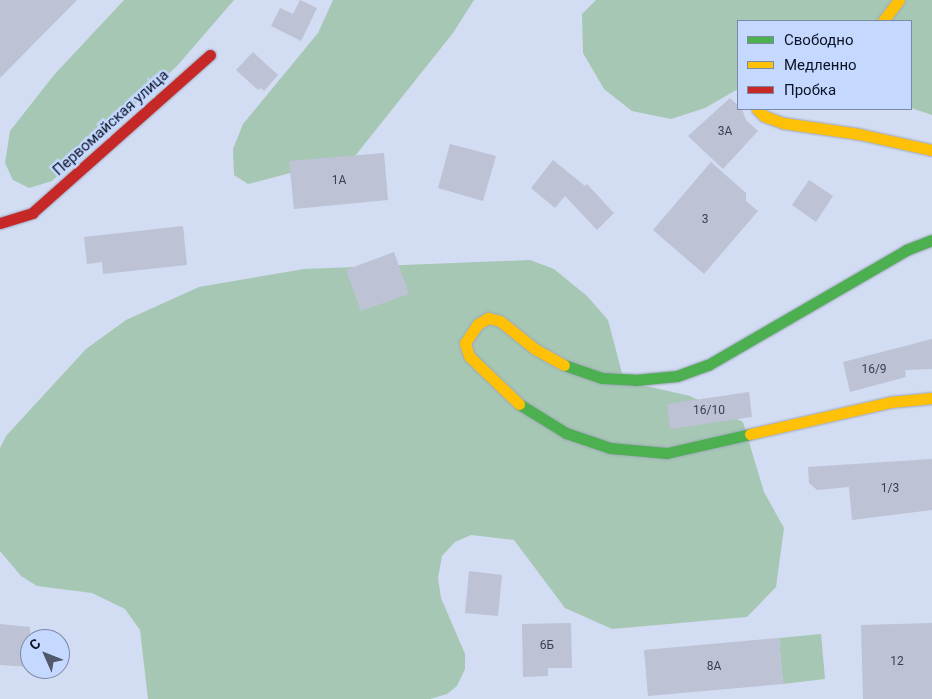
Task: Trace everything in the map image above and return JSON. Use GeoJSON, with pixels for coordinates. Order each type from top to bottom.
{"type":"FeatureCollection","features":[{"type":"Feature","properties":{"kind":"street"},"geometry":{"type":"LineString","coordinates":[[884,20],[899,0]]}},
{"type":"Feature","properties":{"kind":"street","name":"Первомайская улица"},"geometry":{"type":"LineString","coordinates":[[0,223],[32,213],[210,55]]}},
{"type":"Feature","properties":{"kind":"street"},"geometry":{"type":"LineString","coordinates":[[758,110],[764,116],[777,122],[859,134],[932,150]]}},
{"type":"Feature","properties":{"kind":"street"},"geometry":{"type":"LineString","coordinates":[[932,240],[906,250],[708,365],[677,376],[635,380],[602,378],[567,367],[535,349],[500,321],[488,318],[478,324],[465,343],[469,356],[514,401],[566,432],[610,448],[666,452],[891,402],[932,398]]}},
{"type":"Feature","properties":{"kind":"green space"},"geometry":{"type":"Polygon","coordinates":[[[124,0],[234,0],[177,66],[52,181],[29,188],[13,180],[5,163],[10,131],[54,75],[124,0]]]}},
{"type":"Feature","properties":{"kind":"green space"},"geometry":{"type":"Polygon","coordinates":[[[333,0],[474,0],[453,33],[355,156],[248,184],[234,175],[233,149],[243,124],[318,33],[333,0]]]}},
{"type":"Feature","properties":{"kind":"green space"},"geometry":{"type":"Polygon","coordinates":[[[596,0],[932,0],[932,115],[912,108],[912,20],[737,20],[737,90],[705,108],[671,119],[632,111],[604,89],[583,53],[582,14],[596,0]]]}},
{"type":"Feature","properties":{"kind":"green space"},"geometry":{"type":"Polygon","coordinates":[[[530,260],[554,269],[587,296],[608,320],[624,381],[690,396],[743,422],[764,492],[784,528],[776,587],[747,617],[612,629],[565,608],[514,540],[471,535],[455,542],[442,556],[438,578],[441,598],[465,654],[465,669],[457,686],[447,694],[430,699],[148,699],[140,630],[125,609],[92,593],[37,586],[21,576],[0,551],[0,448],[6,436],[86,349],[126,320],[199,287],[304,269],[530,260]]]}},
{"type":"Feature","properties":{"kind":"green space"},"geometry":{"type":"Polygon","coordinates":[[[821,634],[825,679],[783,684],[779,638],[821,634]]]}},
{"type":"Feature","properties":{"kind":"building"},"geometry":{"type":"Polygon","coordinates":[[[0,0],[77,0],[0,78],[0,0]]]}},
{"type":"Feature","properties":{"kind":"building"},"geometry":{"type":"Polygon","coordinates":[[[300,0],[317,8],[301,41],[271,26],[280,8],[293,14],[300,0]]]}},
{"type":"Feature","properties":{"kind":"building"},"geometry":{"type":"Polygon","coordinates":[[[253,52],[278,75],[264,91],[261,88],[258,90],[236,70],[253,52]]]}},
{"type":"Feature","properties":{"kind":"building"},"geometry":{"type":"Polygon","coordinates":[[[730,98],[737,104],[737,110],[742,110],[746,120],[758,131],[723,169],[688,136],[730,98]]]}},
{"type":"Feature","properties":{"kind":"building"},"geometry":{"type":"Polygon","coordinates":[[[450,144],[496,156],[483,201],[438,188],[450,144]]]}},
{"type":"Feature","properties":{"kind":"building"},"geometry":{"type":"Polygon","coordinates":[[[384,153],[388,200],[294,209],[289,161],[384,153]]]}},
{"type":"Feature","properties":{"kind":"building"},"geometry":{"type":"Polygon","coordinates":[[[553,160],[585,186],[587,184],[614,213],[597,230],[565,196],[555,208],[531,188],[553,160]]]}},
{"type":"Feature","properties":{"kind":"building"},"geometry":{"type":"Polygon","coordinates":[[[711,162],[746,193],[746,201],[758,211],[704,274],[653,230],[711,162]]]}},
{"type":"Feature","properties":{"kind":"building"},"geometry":{"type":"Polygon","coordinates":[[[809,180],[833,196],[816,222],[792,205],[809,180]]]}},
{"type":"Feature","properties":{"kind":"building"},"geometry":{"type":"Polygon","coordinates":[[[183,226],[187,265],[103,274],[102,262],[87,264],[84,237],[183,226]]]}},
{"type":"Feature","properties":{"kind":"building"},"geometry":{"type":"Polygon","coordinates":[[[394,252],[409,294],[361,311],[346,270],[394,252]]]}},
{"type":"Feature","properties":{"kind":"building"},"geometry":{"type":"Polygon","coordinates":[[[932,339],[932,369],[905,370],[906,377],[850,392],[843,362],[932,339]]]}},
{"type":"Feature","properties":{"kind":"building"},"geometry":{"type":"Polygon","coordinates":[[[749,392],[752,417],[670,429],[667,404],[749,392]]]}},
{"type":"Feature","properties":{"kind":"building"},"geometry":{"type":"Polygon","coordinates":[[[932,459],[932,510],[852,520],[849,487],[817,490],[809,483],[808,467],[932,459]]]}},
{"type":"Feature","properties":{"kind":"building"},"geometry":{"type":"Polygon","coordinates":[[[469,571],[502,575],[498,616],[465,613],[469,571]]]}},
{"type":"Feature","properties":{"kind":"building"},"geometry":{"type":"Polygon","coordinates":[[[571,623],[572,668],[548,668],[548,676],[523,677],[522,624],[571,623]]]}},
{"type":"Feature","properties":{"kind":"building"},"geometry":{"type":"Polygon","coordinates":[[[932,623],[932,699],[863,699],[861,625],[932,623]]]}},
{"type":"Feature","properties":{"kind":"building"},"geometry":{"type":"Polygon","coordinates":[[[0,624],[30,627],[30,629],[20,629],[20,666],[0,665],[0,624]]]}},
{"type":"Feature","properties":{"kind":"building"},"geometry":{"type":"Polygon","coordinates":[[[779,638],[783,684],[648,696],[644,650],[779,638]]]}},
{"type":"Feature","properties":{"kind":"traffic: fast"},"geometry":{"type":"LineString","coordinates":[[564,365],[602,378],[635,380],[677,376],[708,365],[906,250],[932,240]]}},
{"type":"Feature","properties":{"kind":"traffic: fast"},"geometry":{"type":"LineString","coordinates":[[519,404],[566,433],[610,448],[667,453],[750,434]]}},
{"type":"Feature","properties":{"kind":"traffic: slow"},"geometry":{"type":"LineString","coordinates":[[884,20],[899,0]]}},
{"type":"Feature","properties":{"kind":"traffic: slow"},"geometry":{"type":"LineString","coordinates":[[758,110],[764,116],[783,123],[859,134],[932,150]]}},
{"type":"Feature","properties":{"kind":"traffic: slow"},"geometry":{"type":"LineString","coordinates":[[519,404],[469,356],[465,343],[478,324],[488,318],[500,321],[535,349],[564,365]]}},
{"type":"Feature","properties":{"kind":"traffic: slow"},"geometry":{"type":"LineString","coordinates":[[750,434],[891,402],[932,398]]}},
{"type":"Feature","properties":{"kind":"traffic: jam"},"geometry":{"type":"LineString","coordinates":[[0,223],[32,213],[210,55]]}}]}
